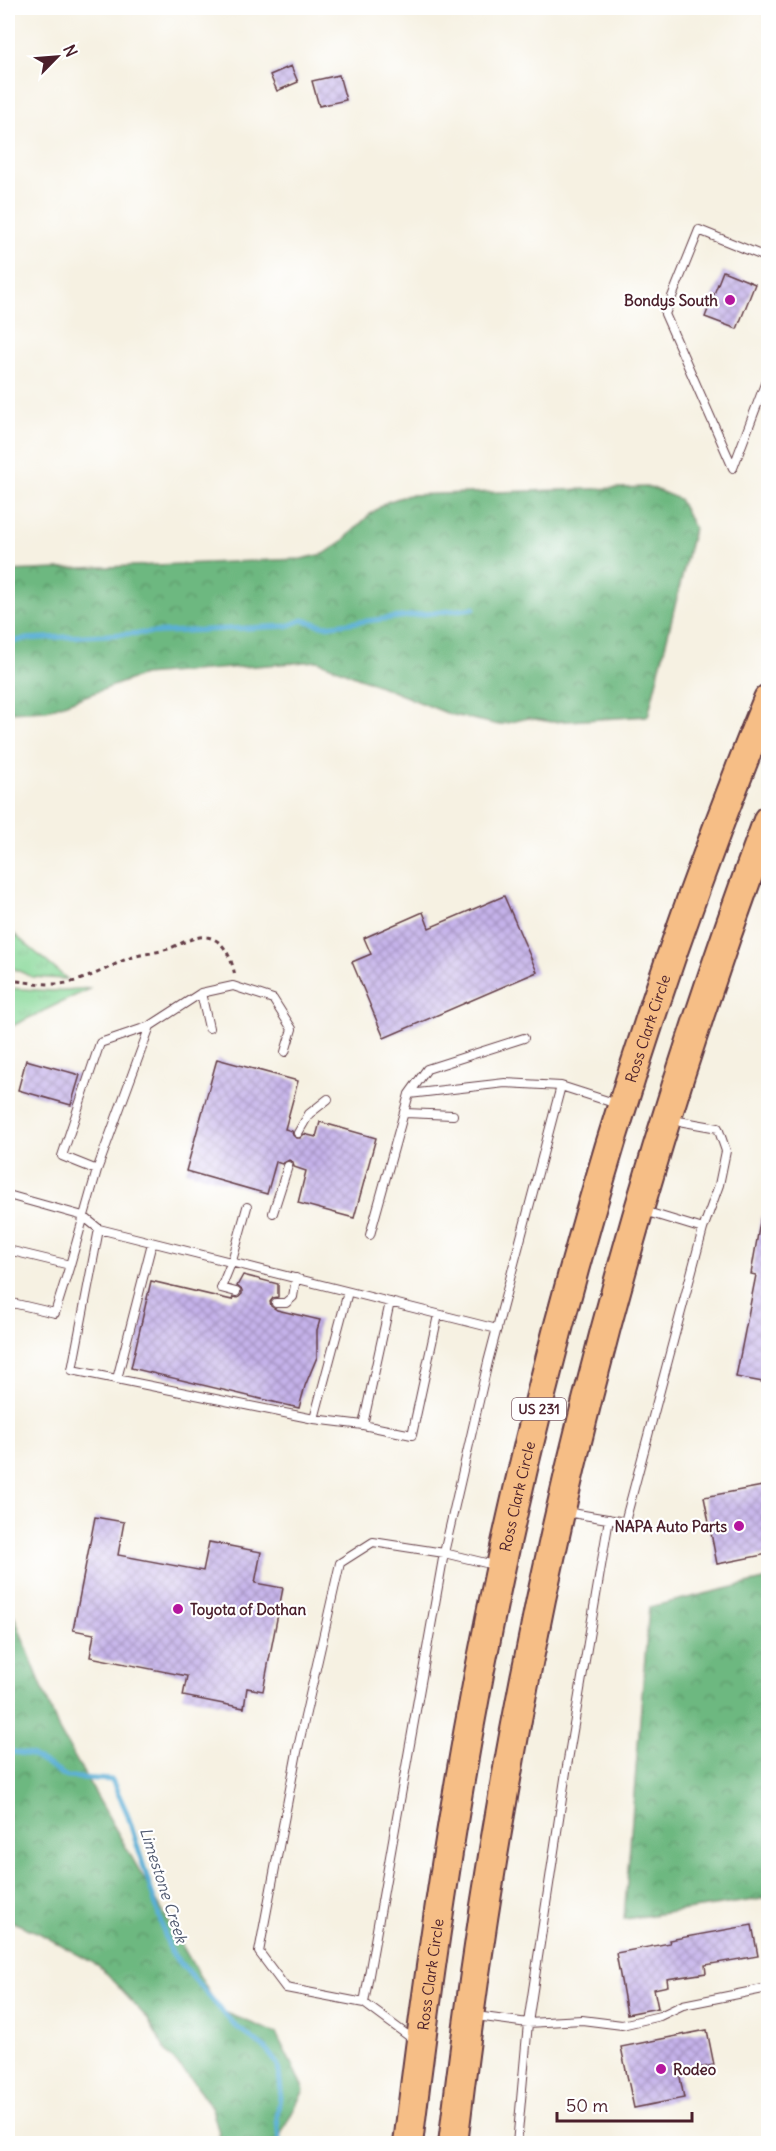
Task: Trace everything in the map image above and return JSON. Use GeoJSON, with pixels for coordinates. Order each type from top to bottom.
{"type":"FeatureCollection","features":[{"type":"Feature","properties":{"kind":"highway","name":"Ross Clark Circle"},"geometry":{"type":"LineString","coordinates":[[408,2144],[424,2009],[465,1752],[501,1566],[549,1369],[622,1106],[694,891],[768,699]]}},
{"type":"Feature","properties":{"kind":"highway","name":"US 231"},"geometry":{"type":"LineString","coordinates":[[453,2144],[468,2016],[513,1738],[560,1511],[590,1389],[665,1119],[737,904],[768,820]]}},
{"type":"Feature","properties":{"kind":"highway"},"geometry":{"type":"LineString","coordinates":[[694,891],[737,904]]}},
{"type":"Feature","properties":{"kind":"highway"},"geometry":{"type":"LineString","coordinates":[[622,1106],[665,1119]]}},
{"type":"Feature","properties":{"kind":"highway"},"geometry":{"type":"LineString","coordinates":[[501,1566],[546,1574]]}},
{"type":"Feature","properties":{"kind":"highway"},"geometry":{"type":"LineString","coordinates":[[424,2009],[468,2016]]}},
{"type":"Feature","properties":{"kind":"lane"},"geometry":{"type":"LineString","coordinates":[[768,258],[699,230],[665,314],[733,468],[768,376]]}},
{"type":"Feature","properties":{"kind":"lane"},"geometry":{"type":"LineString","coordinates":[[97,1170],[62,1156],[99,1043],[150,1026],[201,993],[233,986],[273,999],[292,1029],[285,1052]]}},
{"type":"Feature","properties":{"kind":"lane"},"geometry":{"type":"LineString","coordinates":[[201,993],[209,1028]]}},
{"type":"Feature","properties":{"kind":"lane"},"geometry":{"type":"LineString","coordinates":[[8,1302],[55,1313],[97,1170],[150,1026]]}},
{"type":"Feature","properties":{"kind":"lane"},"geometry":{"type":"LineString","coordinates":[[370,1235],[409,1094],[427,1069],[524,1038]]}},
{"type":"Feature","properties":{"kind":"lane"},"geometry":{"type":"LineString","coordinates":[[409,1094],[505,1083],[561,1086],[622,1106]]}},
{"type":"Feature","properties":{"kind":"lane"},"geometry":{"type":"LineString","coordinates":[[364,2003],[444,1553],[497,1329],[561,1086]]}},
{"type":"Feature","properties":{"kind":"lane"},"geometry":{"type":"LineString","coordinates":[[298,1133],[309,1114],[328,1099]]}},
{"type":"Feature","properties":{"kind":"lane"},"geometry":{"type":"LineString","coordinates":[[405,1113],[453,1115]]}},
{"type":"Feature","properties":{"kind":"lane"},"geometry":{"type":"LineString","coordinates":[[560,1511],[625,1522],[703,1229],[719,1185],[726,1152],[718,1128],[665,1119]]}},
{"type":"Feature","properties":{"kind":"lane"},"geometry":{"type":"LineString","coordinates":[[273,1213],[288,1166]]}},
{"type":"Feature","properties":{"kind":"lane"},"geometry":{"type":"LineString","coordinates":[[8,1196],[83,1216],[99,1229],[497,1329]]}},
{"type":"Feature","properties":{"kind":"lane"},"geometry":{"type":"LineString","coordinates":[[236,1292],[221,1288],[232,1261],[247,1207]]}},
{"type":"Feature","properties":{"kind":"lane"},"geometry":{"type":"LineString","coordinates":[[639,1209],[703,1229]]}},
{"type":"Feature","properties":{"kind":"lane"},"geometry":{"type":"LineString","coordinates":[[99,1229],[72,1370],[314,1419],[363,1425],[412,1435],[438,1315]]}},
{"type":"Feature","properties":{"kind":"lane"},"geometry":{"type":"LineString","coordinates":[[117,1379],[152,1243]]}},
{"type":"Feature","properties":{"kind":"lane"},"geometry":{"type":"LineString","coordinates":[[8,1250],[69,1264]]}},
{"type":"Feature","properties":{"kind":"lane"},"geometry":{"type":"LineString","coordinates":[[276,1303],[286,1303],[293,1297],[296,1278]]}},
{"type":"Feature","properties":{"kind":"lane"},"geometry":{"type":"LineString","coordinates":[[314,1419],[348,1292]]}},
{"type":"Feature","properties":{"kind":"lane"},"geometry":{"type":"LineString","coordinates":[[363,1425],[390,1302]]}},
{"type":"Feature","properties":{"kind":"lane"},"geometry":{"type":"LineString","coordinates":[[517,2144],[528,2023],[568,1760],[609,1519]]}},
{"type":"Feature","properties":{"kind":"lane"},"geometry":{"type":"LineString","coordinates":[[420,2044],[364,2003],[286,1988],[259,1952],[297,1752],[340,1563],[373,1542],[444,1553],[501,1566]]}},
{"type":"Feature","properties":{"kind":"lane"},"geometry":{"type":"LineString","coordinates":[[468,2016],[528,2023],[582,2020],[622,2025],[654,2018],[691,2003],[768,1988]]}},
{"type":"Feature","properties":{"kind":"path"},"geometry":{"type":"LineString","coordinates":[[8,980],[40,984],[68,983],[98,973],[129,958],[207,937],[220,943],[231,958],[235,975],[233,986]]}},
{"type":"Feature","properties":{"kind":"green space"},"geometry":{"type":"Polygon","coordinates":[[[650,487],[679,499],[694,528],[648,716],[552,722],[528,718],[499,725],[449,714],[318,661],[143,675],[47,710],[8,712],[8,571],[301,559],[324,554],[343,541],[369,515],[387,502],[408,495],[650,487]]]}},
{"type":"Feature","properties":{"kind":"green space"},"geometry":{"type":"Polygon","coordinates":[[[8,929],[67,979],[32,977],[8,966],[8,929]]]}},
{"type":"Feature","properties":{"kind":"green space"},"geometry":{"type":"Polygon","coordinates":[[[8,988],[52,991],[91,988],[8,1028],[8,988]]]}},
{"type":"Feature","properties":{"kind":"green space"},"geometry":{"type":"Polygon","coordinates":[[[768,1579],[768,1898],[624,1919],[649,1607],[768,1579]]]}},
{"type":"Feature","properties":{"kind":"green space"},"geometry":{"type":"Polygon","coordinates":[[[8,1601],[59,1730],[219,2010],[276,2033],[304,2090],[281,2134],[280,2143],[219,2143],[212,2108],[193,2081],[167,2053],[147,2018],[99,1966],[39,1933],[8,1920],[8,1601]]]}},
{"type":"Feature","properties":{"kind":"building"},"geometry":{"type":"Polygon","coordinates":[[[291,66],[298,82],[277,91],[270,75],[291,66]]]}},
{"type":"Feature","properties":{"kind":"building"},"geometry":{"type":"Polygon","coordinates":[[[339,75],[346,100],[319,106],[312,81],[339,75]]]}},
{"type":"Feature","properties":{"kind":"building","name":"Bondys South"},"geometry":{"type":"Polygon","coordinates":[[[723,271],[755,284],[737,329],[705,317],[723,271]]]}},
{"type":"Feature","properties":{"kind":"building"},"geometry":{"type":"Polygon","coordinates":[[[504,896],[537,972],[384,1038],[352,962],[371,954],[364,938],[423,912],[429,928],[504,896]]]}},
{"type":"Feature","properties":{"kind":"building"},"geometry":{"type":"Polygon","coordinates":[[[217,1059],[298,1081],[285,1129],[292,1131],[296,1138],[304,1134],[316,1137],[320,1122],[376,1138],[354,1218],[298,1203],[306,1171],[294,1167],[293,1162],[289,1160],[282,1164],[276,1162],[267,1194],[186,1171],[217,1059]]]}},
{"type":"Feature","properties":{"kind":"building"},"geometry":{"type":"Polygon","coordinates":[[[26,1060],[80,1075],[71,1105],[18,1090],[26,1060]]]}},
{"type":"Feature","properties":{"kind":"building"},"geometry":{"type":"Polygon","coordinates":[[[761,1216],[768,1217],[768,1383],[736,1377],[756,1275],[751,1274],[761,1216]]]}},
{"type":"Feature","properties":{"kind":"building"},"geometry":{"type":"Polygon","coordinates":[[[243,1275],[278,1284],[278,1297],[273,1298],[270,1302],[271,1306],[277,1310],[320,1320],[317,1330],[317,1357],[299,1408],[131,1368],[151,1281],[232,1300],[233,1297],[238,1298],[242,1294],[242,1290],[237,1286],[243,1275]]]}},
{"type":"Feature","properties":{"kind":"building","name":"NAPA Auto Parts"},"geometry":{"type":"Polygon","coordinates":[[[768,1485],[768,1554],[717,1564],[704,1497],[768,1485]]]}},
{"type":"Feature","properties":{"kind":"building","name":"Toyota of Dothan"},"geometry":{"type":"Polygon","coordinates":[[[95,1517],[124,1522],[118,1555],[203,1571],[209,1542],[261,1552],[255,1583],[283,1588],[263,1691],[247,1688],[244,1708],[183,1696],[187,1676],[90,1657],[94,1634],[73,1630],[95,1517]]]}},
{"type":"Feature","properties":{"kind":"building"},"geometry":{"type":"Polygon","coordinates":[[[752,1925],[758,1956],[705,1965],[706,1973],[667,1979],[668,1986],[654,1989],[658,2008],[627,2014],[616,1953],[670,1943],[669,1940],[752,1925]]]}},
{"type":"Feature","properties":{"kind":"building","name":"Rodeo"},"geometry":{"type":"Polygon","coordinates":[[[707,2030],[714,2065],[679,2072],[684,2098],[634,2108],[621,2047],[707,2030]]]}},
{"type":"Feature","properties":{"kind":"waterway"},"geometry":{"type":"LineString","coordinates":[[8,643],[24,639],[287,626],[303,620],[325,626],[474,608]]}},
{"type":"Feature","properties":{"kind":"waterway","name":"Limestone Creek"},"geometry":{"type":"LineString","coordinates":[[8,1751],[31,1755],[67,1777],[112,1780],[127,1813],[170,1951],[233,2024],[266,2049],[278,2065],[281,2090],[277,2117],[279,2144]]}},
{"type":"Feature","properties":{"kind":"place","name":"Bondys South"},"geometry":{"type":"Point","coordinates":[730,300]}},
{"type":"Feature","properties":{"kind":"place","name":"NAPA Auto Parts"},"geometry":{"type":"Point","coordinates":[739,1526]}},
{"type":"Feature","properties":{"kind":"place","name":"Toyota of Dothan"},"geometry":{"type":"Point","coordinates":[178,1609]}},
{"type":"Feature","properties":{"kind":"place","name":"Rodeo"},"geometry":{"type":"Point","coordinates":[661,2069]}}]}
